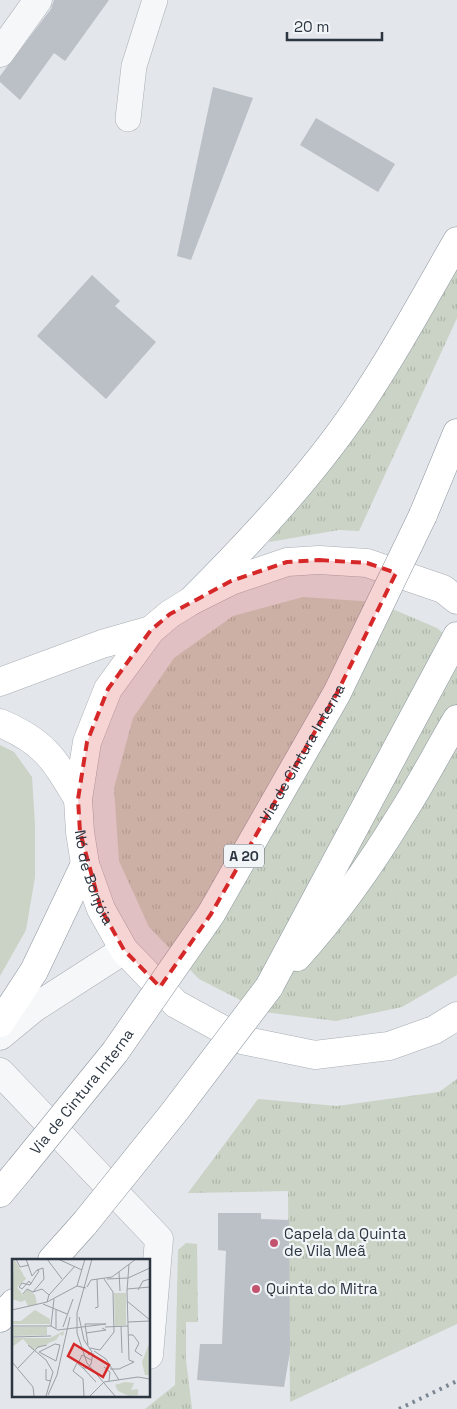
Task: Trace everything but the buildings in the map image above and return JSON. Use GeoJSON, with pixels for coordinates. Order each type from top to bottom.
{"type":"FeatureCollection","features":[{"type":"Feature","properties":{"kind":"main road"},"geometry":{"type":"LineString","coordinates":[[191,602],[239,553],[324,452],[370,390],[457,242]]}},
{"type":"Feature","properties":{"kind":"main road","name":"Via de Cintura Interna"},"geometry":{"type":"LineString","coordinates":[[0,1193],[115,1052],[211,914],[337,693],[420,523],[457,433]]}},
{"type":"Feature","properties":{"kind":"main road"},"geometry":{"type":"LineString","coordinates":[[0,682],[102,644],[151,630],[170,614],[231,581],[287,562],[319,560],[367,563],[443,589],[457,600]]}},
{"type":"Feature","properties":{"kind":"main road","name":"Nó de Bonjóia"},"geometry":{"type":"LineString","coordinates":[[151,630],[108,689],[87,742],[78,799],[80,832],[85,864],[100,909],[124,950],[176,1004],[242,1040],[315,1055],[389,1046],[434,1030],[457,1016]]}},
{"type":"Feature","properties":{"kind":"main road"},"geometry":{"type":"LineString","coordinates":[[269,987],[457,636]]}},
{"type":"Feature","properties":{"kind":"main road"},"geometry":{"type":"LineString","coordinates":[[53,1259],[85,1223],[175,1111],[269,987],[325,926],[354,887],[402,815],[457,719]]}},
{"type":"Feature","properties":{"kind":"main road"},"geometry":{"type":"LineString","coordinates":[[0,723],[21,732],[51,755],[78,799]]}},
{"type":"Feature","properties":{"kind":"main road"},"geometry":{"type":"LineString","coordinates":[[0,1023],[34,971],[85,864]]}},
{"type":"Feature","properties":{"kind":"main road"},"geometry":{"type":"LineString","coordinates":[[0,1318],[12,1305]]}},
{"type":"Feature","properties":{"kind":"street"},"geometry":{"type":"LineString","coordinates":[[0,53],[38,0]]}},
{"type":"Feature","properties":{"kind":"street"},"geometry":{"type":"LineString","coordinates":[[128,119],[134,66],[155,0]]}},
{"type":"Feature","properties":{"kind":"street"},"geometry":{"type":"LineString","coordinates":[[0,1036],[34,1008],[124,950]]}},
{"type":"Feature","properties":{"kind":"street"},"geometry":{"type":"LineString","coordinates":[[0,1072],[159,1239],[150,1343]]}},
{"type":"Feature","properties":{"kind":"highlighted area"},"geometry":{"type":"Polygon","coordinates":[[[319,560],[367,563],[396,573],[337,693],[211,914],[160,987],[124,950],[101,909],[80,832],[78,799],[87,742],[108,689],[151,630],[170,614],[231,581],[287,562],[319,560]]]}},
{"type":"Feature","properties":{"kind":"green space"},"geometry":{"type":"Polygon","coordinates":[[[457,264],[457,318],[359,531],[339,530],[269,542],[365,410],[457,264]]]}},
{"type":"Feature","properties":{"kind":"green space"},"geometry":{"type":"Polygon","coordinates":[[[303,597],[376,602],[437,628],[457,645],[457,975],[402,1007],[336,1021],[264,1012],[199,979],[149,927],[119,861],[114,788],[133,718],[174,658],[233,616],[303,597]]]}},
{"type":"Feature","properties":{"kind":"green space"},"geometry":{"type":"Polygon","coordinates":[[[0,745],[14,752],[32,777],[35,825],[35,877],[26,930],[0,976],[0,745]]]}},
{"type":"Feature","properties":{"kind":"green space"},"geometry":{"type":"Polygon","coordinates":[[[457,1079],[457,1324],[290,1402],[288,1191],[188,1193],[258,1099],[337,1106],[439,1092],[457,1079]]]}},
{"type":"Feature","properties":{"kind":"green space"},"geometry":{"type":"Polygon","coordinates":[[[186,1243],[197,1244],[198,1322],[186,1322],[186,1360],[192,1409],[145,1409],[175,1385],[178,1250],[186,1243]]]}},
{"type":"Feature","properties":{"kind":"railway"},"geometry":{"type":"LineString","coordinates":[[399,1409],[457,1381]]}},
{"type":"Feature","properties":{"kind":"place","name":"Capela da Quinta de Vila Meã"},"geometry":{"type":"Point","coordinates":[274,1243]}},
{"type":"Feature","properties":{"kind":"place","name":"Quinta do Mitra"},"geometry":{"type":"Point","coordinates":[256,1289]}}]}
